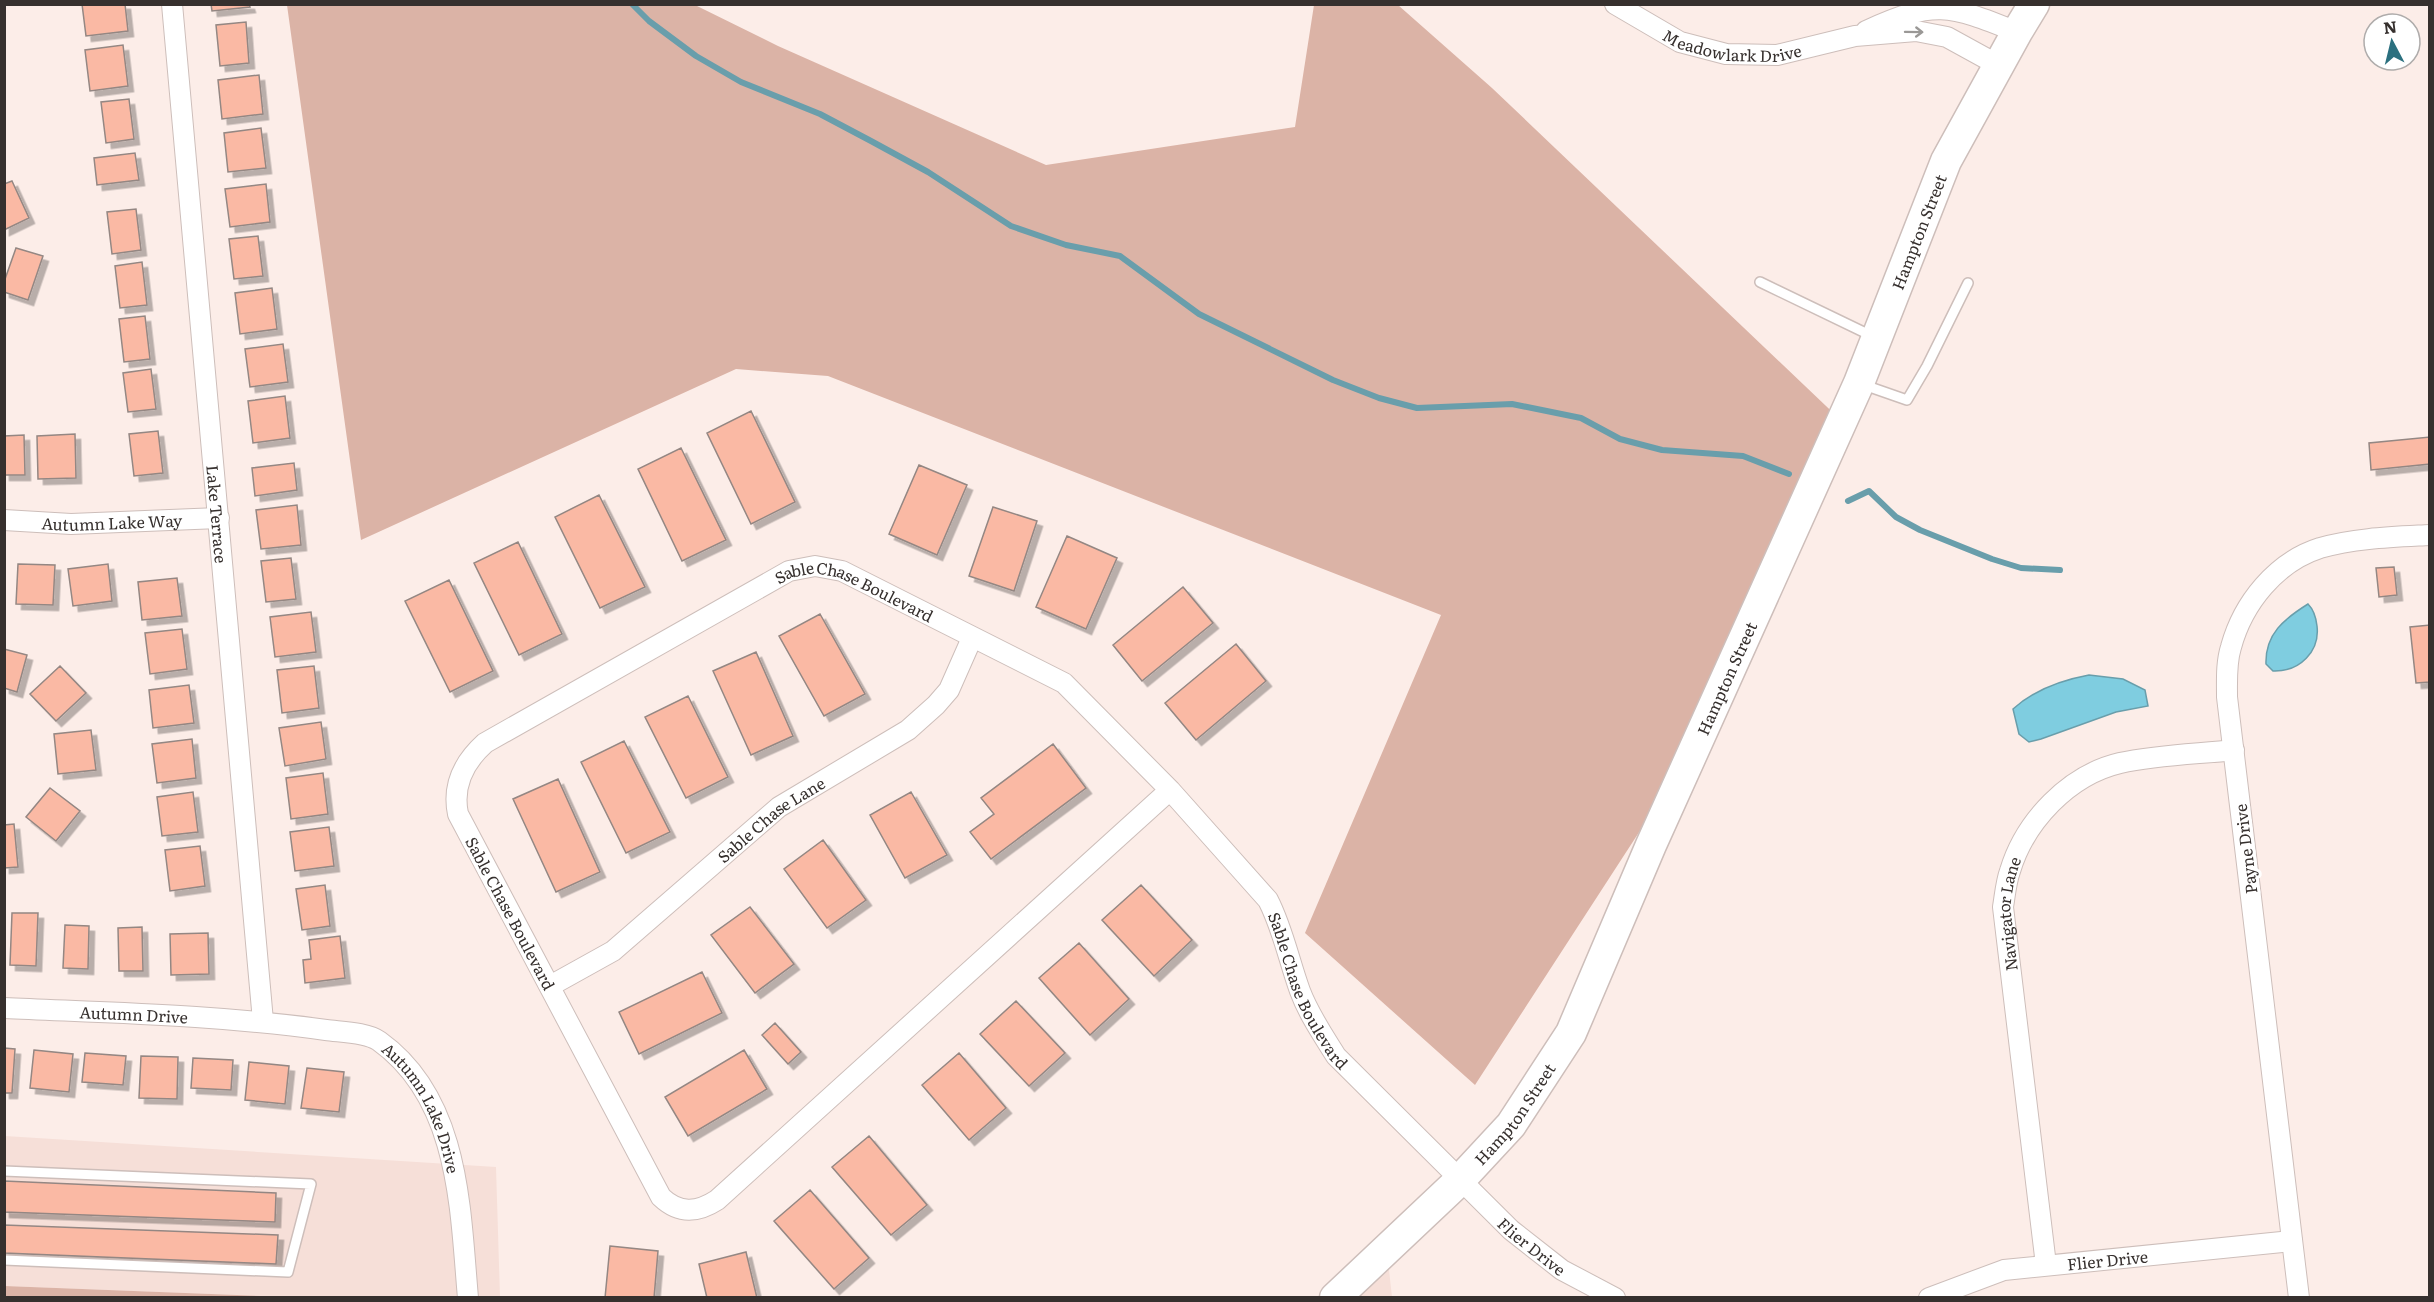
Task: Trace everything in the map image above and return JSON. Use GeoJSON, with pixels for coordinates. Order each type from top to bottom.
{"type":"FeatureCollection","features":[{"type":"Feature","properties":{"kind":"main road","name":"Hampton Street"},"geometry":{"type":"LineString","coordinates":[[1335,1298],[1459,1181],[1512,1125],[1570,1033],[1651,845],[1858,383],[1946,162],[2016,32],[2034,4]]}},
{"type":"Feature","properties":{"kind":"street","name":"Lake Terrace"},"geometry":{"type":"LineString","coordinates":[[172,4],[263,1021]]}},
{"type":"Feature","properties":{"kind":"street","name":"Meadowlark Drive"},"geometry":{"type":"LineString","coordinates":[[1616,4],[1680,42],[1726,54],[1751,57],[1777,55],[1855,36],[1916,31],[1932,33],[1965,44],[1998,65]]}},
{"type":"Feature","properties":{"kind":"street","name":"Meadowlark Drive"},"geometry":{"type":"LineString","coordinates":[[1855,36],[1898,15],[1932,7],[1963,12],[2016,32]]}},
{"type":"Feature","properties":{"kind":"street","name":"Autumn Lake Way"},"geometry":{"type":"LineString","coordinates":[[4,520],[70,524],[219,518]]}},
{"type":"Feature","properties":{"kind":"street","name":"Payne Drive"},"geometry":{"type":"LineString","coordinates":[[2299,1298],[2227,697],[2230,648],[2243,614],[2264,585],[2287,565],[2317,549],[2372,538],[2430,535]]}},
{"type":"Feature","properties":{"kind":"street","name":"Sable Chase Boulevard"},"geometry":{"type":"LineString","coordinates":[[1170,790],[717,1200],[697,1211],[671,1206],[661,1197],[458,814],[456,802],[460,778],[470,756],[484,743],[789,571],[803,567],[827,567],[842,571],[1064,683],[1170,790],[1268,900],[1278,918],[1301,994],[1318,1028],[1336,1056],[1459,1181]]}},
{"type":"Feature","properties":{"kind":"street","name":"Sable Chase Lane"},"geometry":{"type":"LineString","coordinates":[[550,986],[613,951],[779,807],[908,730],[949,690],[972,638]]}},
{"type":"Feature","properties":{"kind":"street","name":"Navigator Lane"},"geometry":{"type":"LineString","coordinates":[[2046,1265],[2003,907],[2010,870],[2025,837],[2041,814],[2062,792],[2089,775],[2120,764],[2234,750]]}},
{"type":"Feature","properties":{"kind":"street","name":"Autumn Drive"},"geometry":{"type":"LineString","coordinates":[[4,1008],[263,1021]]}},
{"type":"Feature","properties":{"kind":"street","name":"Autumn Lake Drive"},"geometry":{"type":"LineString","coordinates":[[263,1021],[377,1040],[412,1073],[438,1115],[456,1172],[468,1298]]}},
{"type":"Feature","properties":{"kind":"street","name":"Flier Drive"},"geometry":{"type":"LineString","coordinates":[[1459,1181],[1511,1230],[1562,1270],[1615,1298]]}},
{"type":"Feature","properties":{"kind":"street","name":"Flier Drive"},"geometry":{"type":"LineString","coordinates":[[1929,1298],[2004,1270],[2292,1241]]}},
{"type":"Feature","properties":{"kind":"lane"},"geometry":{"type":"LineString","coordinates":[[1760,282],[1876,338]]}},
{"type":"Feature","properties":{"kind":"lane"},"geometry":{"type":"LineString","coordinates":[[1858,383],[1907,400],[1968,283]]}},
{"type":"Feature","properties":{"kind":"lane"},"geometry":{"type":"LineString","coordinates":[[4,1172],[311,1184],[288,1272],[4,1260]]}},
{"type":"Feature","properties":{"kind":"shaded area"},"geometry":{"type":"Polygon","coordinates":[[[287,5],[695,5],[778,46],[1046,165],[1295,127],[1314,5],[1398,5],[1492,88],[1847,426],[1695,746],[1475,1085],[1305,933],[1441,615],[828,376],[736,369],[361,540],[287,5]]]}},
{"type":"Feature","properties":{"kind":"shaded area"},"geometry":{"type":"Polygon","coordinates":[[[5,1136],[496,1167],[500,1297],[286,1297],[5,1286],[5,1136]]]}},
{"type":"Feature","properties":{"kind":"shaded area"},"geometry":{"type":"Polygon","coordinates":[[[1386,1243],[1392,1297],[1327,1298],[1386,1243]]]}},
{"type":"Feature","properties":{"kind":"shaded area"},"geometry":{"type":"Polygon","coordinates":[[[5,1286],[286,1297],[5,1298],[5,1286]]]}},
{"type":"Feature","properties":{"kind":"water"},"geometry":{"type":"Polygon","coordinates":[[[2308,604],[2312,609],[2317,626],[2312,651],[2300,664],[2292,668],[2273,671],[2266,664],[2269,644],[2273,636],[2291,615],[2308,604]]]}},
{"type":"Feature","properties":{"kind":"water"},"geometry":{"type":"Polygon","coordinates":[[[2089,675],[2123,679],[2145,690],[2148,706],[2116,712],[2029,742],[2019,734],[2013,709],[2021,702],[2049,687],[2089,675]]]}},
{"type":"Feature","properties":{"kind":"building"},"geometry":{"type":"Polygon","coordinates":[[[82,4],[125,4],[128,31],[86,36],[82,4]]]}},
{"type":"Feature","properties":{"kind":"building"},"geometry":{"type":"Polygon","coordinates":[[[211,4],[249,4],[250,7],[212,11],[211,4]]]}},
{"type":"Feature","properties":{"kind":"building"},"geometry":{"type":"Polygon","coordinates":[[[246,22],[249,63],[220,66],[216,25],[246,22]]]}},
{"type":"Feature","properties":{"kind":"building"},"geometry":{"type":"Polygon","coordinates":[[[123,45],[128,86],[90,91],[85,50],[123,45]]]}},
{"type":"Feature","properties":{"kind":"building"},"geometry":{"type":"Polygon","coordinates":[[[259,75],[263,114],[222,119],[218,80],[259,75]]]}},
{"type":"Feature","properties":{"kind":"building"},"geometry":{"type":"Polygon","coordinates":[[[129,99],[134,139],[106,143],[101,102],[129,99]]]}},
{"type":"Feature","properties":{"kind":"building"},"geometry":{"type":"Polygon","coordinates":[[[261,128],[266,168],[228,172],[224,133],[261,128]]]}},
{"type":"Feature","properties":{"kind":"building"},"geometry":{"type":"Polygon","coordinates":[[[135,153],[139,180],[97,185],[94,158],[135,153]]]}},
{"type":"Feature","properties":{"kind":"building"},"geometry":{"type":"Polygon","coordinates":[[[12,181],[29,218],[4,230],[4,184],[12,181]]]}},
{"type":"Feature","properties":{"kind":"building"},"geometry":{"type":"Polygon","coordinates":[[[266,184],[270,222],[230,227],[225,189],[266,184]]]}},
{"type":"Feature","properties":{"kind":"building"},"geometry":{"type":"Polygon","coordinates":[[[136,209],[141,250],[112,254],[107,212],[136,209]]]}},
{"type":"Feature","properties":{"kind":"building"},"geometry":{"type":"Polygon","coordinates":[[[258,236],[263,276],[234,279],[229,239],[258,236]]]}},
{"type":"Feature","properties":{"kind":"building"},"geometry":{"type":"Polygon","coordinates":[[[16,248],[43,256],[28,300],[4,292],[4,282],[16,248]]]}},
{"type":"Feature","properties":{"kind":"building"},"geometry":{"type":"Polygon","coordinates":[[[142,262],[147,305],[120,308],[115,266],[142,262]]]}},
{"type":"Feature","properties":{"kind":"building"},"geometry":{"type":"Polygon","coordinates":[[[272,288],[277,329],[240,334],[235,293],[272,288]]]}},
{"type":"Feature","properties":{"kind":"building"},"geometry":{"type":"Polygon","coordinates":[[[145,316],[150,359],[124,362],[119,319],[145,316]]]}},
{"type":"Feature","properties":{"kind":"building"},"geometry":{"type":"Polygon","coordinates":[[[283,344],[288,382],[250,387],[245,349],[283,344]]]}},
{"type":"Feature","properties":{"kind":"building"},"geometry":{"type":"Polygon","coordinates":[[[151,369],[156,409],[128,412],[123,373],[151,369]]]}},
{"type":"Feature","properties":{"kind":"building"},"geometry":{"type":"Polygon","coordinates":[[[285,396],[290,438],[253,443],[248,401],[285,396]]]}},
{"type":"Feature","properties":{"kind":"building"},"geometry":{"type":"Polygon","coordinates":[[[751,411],[795,502],[751,524],[707,433],[751,411]]]}},
{"type":"Feature","properties":{"kind":"building"},"geometry":{"type":"Polygon","coordinates":[[[158,431],[163,473],[134,476],[129,434],[158,431]]]}},
{"type":"Feature","properties":{"kind":"building"},"geometry":{"type":"Polygon","coordinates":[[[75,434],[76,478],[38,479],[37,436],[75,434]]]}},
{"type":"Feature","properties":{"kind":"building"},"geometry":{"type":"Polygon","coordinates":[[[24,435],[25,475],[4,475],[4,436],[24,435]]]}},
{"type":"Feature","properties":{"kind":"building"},"geometry":{"type":"Polygon","coordinates":[[[2430,437],[2430,464],[2371,470],[2369,443],[2430,437]]]}},
{"type":"Feature","properties":{"kind":"building"},"geometry":{"type":"Polygon","coordinates":[[[681,448],[726,540],[682,561],[638,469],[681,448]]]}},
{"type":"Feature","properties":{"kind":"building"},"geometry":{"type":"Polygon","coordinates":[[[294,463],[297,490],[255,496],[252,468],[294,463]]]}},
{"type":"Feature","properties":{"kind":"building"},"geometry":{"type":"Polygon","coordinates":[[[919,465],[967,485],[937,555],[889,534],[919,465]]]}},
{"type":"Feature","properties":{"kind":"building"},"geometry":{"type":"Polygon","coordinates":[[[599,495],[645,587],[600,608],[555,517],[599,495]]]}},
{"type":"Feature","properties":{"kind":"building"},"geometry":{"type":"Polygon","coordinates":[[[297,505],[301,545],[261,549],[256,510],[297,505]]]}},
{"type":"Feature","properties":{"kind":"building"},"geometry":{"type":"Polygon","coordinates":[[[993,507],[1037,521],[1014,591],[969,576],[993,507]]]}},
{"type":"Feature","properties":{"kind":"building"},"geometry":{"type":"Polygon","coordinates":[[[1067,536],[1117,558],[1086,629],[1036,607],[1067,536]]]}},
{"type":"Feature","properties":{"kind":"building"},"geometry":{"type":"Polygon","coordinates":[[[518,542],[562,634],[519,655],[474,563],[518,542]]]}},
{"type":"Feature","properties":{"kind":"building"},"geometry":{"type":"Polygon","coordinates":[[[291,558],[296,599],[266,602],[261,561],[291,558]]]}},
{"type":"Feature","properties":{"kind":"building"},"geometry":{"type":"Polygon","coordinates":[[[18,564],[55,565],[53,605],[16,604],[18,564]]]}},
{"type":"Feature","properties":{"kind":"building"},"geometry":{"type":"Polygon","coordinates":[[[108,564],[112,601],[73,606],[68,569],[108,564]]]}},
{"type":"Feature","properties":{"kind":"building"},"geometry":{"type":"Polygon","coordinates":[[[2394,567],[2397,595],[2379,597],[2376,568],[2394,567]]]}},
{"type":"Feature","properties":{"kind":"building"},"geometry":{"type":"Polygon","coordinates":[[[177,578],[182,616],[142,620],[138,582],[177,578]]]}},
{"type":"Feature","properties":{"kind":"building"},"geometry":{"type":"Polygon","coordinates":[[[449,580],[493,671],[450,692],[405,601],[449,580]]]}},
{"type":"Feature","properties":{"kind":"building"},"geometry":{"type":"Polygon","coordinates":[[[1183,587],[1213,623],[1142,681],[1113,645],[1183,587]]]}},
{"type":"Feature","properties":{"kind":"building"},"geometry":{"type":"Polygon","coordinates":[[[311,612],[316,652],[275,657],[270,617],[311,612]]]}},
{"type":"Feature","properties":{"kind":"building"},"geometry":{"type":"Polygon","coordinates":[[[820,614],[865,694],[824,716],[779,636],[820,614]]]}},
{"type":"Feature","properties":{"kind":"building"},"geometry":{"type":"Polygon","coordinates":[[[2430,625],[2430,682],[2416,683],[2410,627],[2430,625]]]}},
{"type":"Feature","properties":{"kind":"building"},"geometry":{"type":"Polygon","coordinates":[[[182,629],[187,669],[150,674],[145,633],[182,629]]]}},
{"type":"Feature","properties":{"kind":"building"},"geometry":{"type":"Polygon","coordinates":[[[1236,644],[1266,681],[1196,740],[1165,703],[1236,644]]]}},
{"type":"Feature","properties":{"kind":"building"},"geometry":{"type":"Polygon","coordinates":[[[4,649],[27,655],[17,692],[4,688],[4,649]]]}},
{"type":"Feature","properties":{"kind":"building"},"geometry":{"type":"Polygon","coordinates":[[[756,652],[793,736],[751,755],[713,671],[756,652]]]}},
{"type":"Feature","properties":{"kind":"building"},"geometry":{"type":"Polygon","coordinates":[[[60,666],[86,693],[56,721],[30,694],[60,666]]]}},
{"type":"Feature","properties":{"kind":"building"},"geometry":{"type":"Polygon","coordinates":[[[314,666],[319,708],[282,713],[277,670],[314,666]]]}},
{"type":"Feature","properties":{"kind":"building"},"geometry":{"type":"Polygon","coordinates":[[[189,685],[194,723],[153,728],[149,690],[189,685]]]}},
{"type":"Feature","properties":{"kind":"building"},"geometry":{"type":"Polygon","coordinates":[[[688,696],[728,777],[686,798],[645,717],[688,696]]]}},
{"type":"Feature","properties":{"kind":"building"},"geometry":{"type":"Polygon","coordinates":[[[321,722],[326,759],[285,766],[279,728],[321,722]]]}},
{"type":"Feature","properties":{"kind":"building"},"geometry":{"type":"Polygon","coordinates":[[[91,730],[96,770],[58,774],[54,734],[91,730]]]}},
{"type":"Feature","properties":{"kind":"building"},"geometry":{"type":"Polygon","coordinates":[[[192,739],[196,778],[157,783],[152,744],[192,739]]]}},
{"type":"Feature","properties":{"kind":"building"},"geometry":{"type":"Polygon","coordinates":[[[624,741],[670,832],[626,853],[581,762],[624,741]]]}},
{"type":"Feature","properties":{"kind":"building"},"geometry":{"type":"Polygon","coordinates":[[[1053,744],[1086,788],[991,859],[970,832],[994,814],[981,798],[1053,744]]]}},
{"type":"Feature","properties":{"kind":"building"},"geometry":{"type":"Polygon","coordinates":[[[323,773],[328,814],[291,819],[286,778],[323,773]]]}},
{"type":"Feature","properties":{"kind":"building"},"geometry":{"type":"Polygon","coordinates":[[[558,779],[600,872],[556,892],[513,799],[558,779]]]}},
{"type":"Feature","properties":{"kind":"building"},"geometry":{"type":"Polygon","coordinates":[[[50,788],[80,811],[56,841],[26,817],[50,788]]]}},
{"type":"Feature","properties":{"kind":"building"},"geometry":{"type":"Polygon","coordinates":[[[193,792],[198,832],[162,836],[157,797],[193,792]]]}},
{"type":"Feature","properties":{"kind":"building"},"geometry":{"type":"Polygon","coordinates":[[[911,792],[947,855],[905,878],[870,815],[911,792]]]}},
{"type":"Feature","properties":{"kind":"building"},"geometry":{"type":"Polygon","coordinates":[[[14,824],[18,867],[4,868],[4,825],[14,824]]]}},
{"type":"Feature","properties":{"kind":"building"},"geometry":{"type":"Polygon","coordinates":[[[329,827],[334,866],[295,871],[290,832],[329,827]]]}},
{"type":"Feature","properties":{"kind":"building"},"geometry":{"type":"Polygon","coordinates":[[[823,840],[866,900],[827,928],[784,869],[823,840]]]}},
{"type":"Feature","properties":{"kind":"building"},"geometry":{"type":"Polygon","coordinates":[[[200,846],[205,886],[170,891],[165,850],[200,846]]]}},
{"type":"Feature","properties":{"kind":"building"},"geometry":{"type":"Polygon","coordinates":[[[325,885],[330,926],[302,930],[296,889],[325,885]]]}},
{"type":"Feature","properties":{"kind":"building"},"geometry":{"type":"Polygon","coordinates":[[[1141,885],[1192,940],[1154,976],[1102,920],[1141,885]]]}},
{"type":"Feature","properties":{"kind":"building"},"geometry":{"type":"Polygon","coordinates":[[[750,907],[794,964],[755,993],[711,935],[750,907]]]}},
{"type":"Feature","properties":{"kind":"building"},"geometry":{"type":"Polygon","coordinates":[[[12,913],[38,913],[36,966],[10,965],[12,913]]]}},
{"type":"Feature","properties":{"kind":"building"},"geometry":{"type":"Polygon","coordinates":[[[65,925],[89,926],[88,969],[63,968],[65,925]]]}},
{"type":"Feature","properties":{"kind":"building"},"geometry":{"type":"Polygon","coordinates":[[[142,927],[143,971],[119,971],[118,928],[142,927]]]}},
{"type":"Feature","properties":{"kind":"building"},"geometry":{"type":"Polygon","coordinates":[[[208,933],[209,974],[171,975],[170,934],[208,933]]]}},
{"type":"Feature","properties":{"kind":"building"},"geometry":{"type":"Polygon","coordinates":[[[340,936],[345,978],[305,983],[303,960],[311,959],[309,940],[340,936]]]}},
{"type":"Feature","properties":{"kind":"building"},"geometry":{"type":"Polygon","coordinates":[[[1079,943],[1129,999],[1090,1035],[1039,978],[1079,943]]]}},
{"type":"Feature","properties":{"kind":"building"},"geometry":{"type":"Polygon","coordinates":[[[702,972],[722,1013],[639,1054],[619,1012],[702,972]]]}},
{"type":"Feature","properties":{"kind":"building"},"geometry":{"type":"Polygon","coordinates":[[[1016,1001],[1065,1053],[1029,1086],[980,1034],[1016,1001]]]}},
{"type":"Feature","properties":{"kind":"building"},"geometry":{"type":"Polygon","coordinates":[[[775,1023],[801,1052],[788,1064],[762,1035],[775,1023]]]}},
{"type":"Feature","properties":{"kind":"building"},"geometry":{"type":"Polygon","coordinates":[[[4,1048],[15,1049],[12,1093],[4,1093],[4,1048]]]}},
{"type":"Feature","properties":{"kind":"building"},"geometry":{"type":"Polygon","coordinates":[[[34,1050],[73,1054],[69,1092],[30,1088],[34,1050]]]}},
{"type":"Feature","properties":{"kind":"building"},"geometry":{"type":"Polygon","coordinates":[[[744,1050],[767,1089],[688,1136],[665,1097],[744,1050]]]}},
{"type":"Feature","properties":{"kind":"building"},"geometry":{"type":"Polygon","coordinates":[[[85,1053],[126,1056],[123,1085],[82,1082],[85,1053]]]}},
{"type":"Feature","properties":{"kind":"building"},"geometry":{"type":"Polygon","coordinates":[[[959,1053],[1006,1108],[969,1140],[922,1085],[959,1053]]]}},
{"type":"Feature","properties":{"kind":"building"},"geometry":{"type":"Polygon","coordinates":[[[141,1056],[178,1057],[177,1099],[139,1098],[141,1056]]]}},
{"type":"Feature","properties":{"kind":"building"},"geometry":{"type":"Polygon","coordinates":[[[193,1058],[233,1060],[231,1090],[191,1088],[193,1058]]]}},
{"type":"Feature","properties":{"kind":"building"},"geometry":{"type":"Polygon","coordinates":[[[249,1062],[289,1066],[285,1104],[245,1100],[249,1062]]]}},
{"type":"Feature","properties":{"kind":"building"},"geometry":{"type":"Polygon","coordinates":[[[307,1068],[344,1072],[339,1112],[301,1108],[307,1068]]]}},
{"type":"Feature","properties":{"kind":"building"},"geometry":{"type":"Polygon","coordinates":[[[869,1136],[927,1205],[891,1235],[832,1167],[869,1136]]]}},
{"type":"Feature","properties":{"kind":"building"},"geometry":{"type":"Polygon","coordinates":[[[4,1181],[276,1193],[275,1222],[4,1212],[4,1181]]]}},
{"type":"Feature","properties":{"kind":"building"},"geometry":{"type":"Polygon","coordinates":[[[810,1190],[869,1258],[834,1289],[774,1221],[810,1190]]]}},
{"type":"Feature","properties":{"kind":"building"},"geometry":{"type":"Polygon","coordinates":[[[4,1225],[278,1235],[276,1264],[4,1253],[4,1225]]]}},
{"type":"Feature","properties":{"kind":"building"},"geometry":{"type":"Polygon","coordinates":[[[610,1246],[658,1251],[654,1298],[605,1298],[610,1246]]]}},
{"type":"Feature","properties":{"kind":"building"},"geometry":{"type":"Polygon","coordinates":[[[746,1252],[757,1298],[707,1298],[699,1264],[746,1252]]]}},
{"type":"Feature","properties":{"kind":"waterway"},"geometry":{"type":"LineString","coordinates":[[632,4],[649,21],[696,56],[741,82],[820,114],[871,141],[928,172],[1011,226],[1066,245],[1120,256],[1199,314],[1333,380],[1379,398],[1417,408],[1512,404],[1581,418],[1620,439],[1662,450],[1743,456],[1789,474]]}},
{"type":"Feature","properties":{"kind":"waterway"},"geometry":{"type":"LineString","coordinates":[[1848,501],[1869,491],[1896,517],[1920,530],[2021,568],[2060,570]]}}]}
